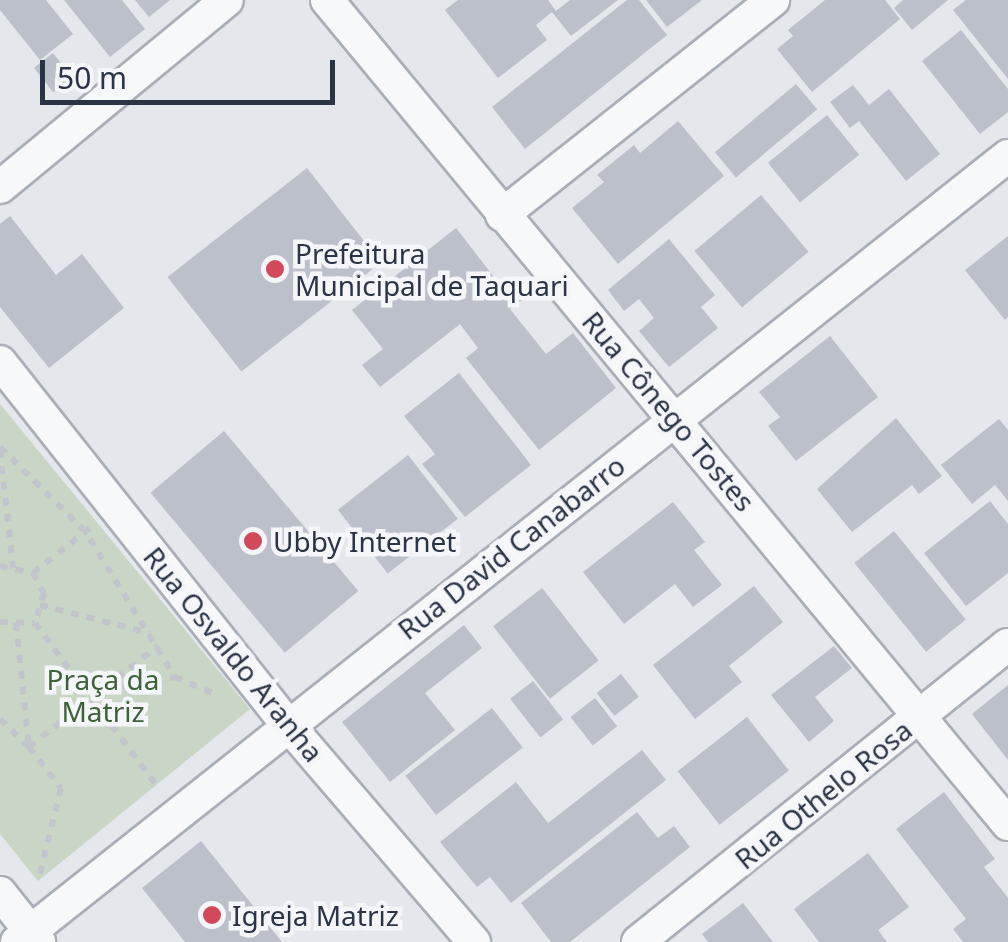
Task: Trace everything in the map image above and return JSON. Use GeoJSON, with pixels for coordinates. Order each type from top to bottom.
{"type":"FeatureCollection","features":[{"type":"Feature","properties":{"kind":"street"},"geometry":{"type":"LineString","coordinates":[[0,186],[227,0]]}},
{"type":"Feature","properties":{"kind":"street","name":"Rua Cônego Tostes"},"geometry":{"type":"LineString","coordinates":[[327,0],[502,216],[677,416],[1008,824]]}},
{"type":"Feature","properties":{"kind":"street"},"geometry":{"type":"LineString","coordinates":[[502,216],[773,0]]}},
{"type":"Feature","properties":{"kind":"street","name":"Rua David Canabarro"},"geometry":{"type":"LineString","coordinates":[[29,938],[288,724],[1008,156]]}},
{"type":"Feature","properties":{"kind":"street","name":"Rua Osvaldo Aranha"},"geometry":{"type":"LineString","coordinates":[[0,362],[288,724],[474,942]]}},
{"type":"Feature","properties":{"kind":"street","name":"Rua Othelo Rosa"},"geometry":{"type":"LineString","coordinates":[[638,942],[1008,645]]}},
{"type":"Feature","properties":{"kind":"street"},"geometry":{"type":"LineString","coordinates":[[0,893],[29,938]]}},
{"type":"Feature","properties":{"kind":"path"},"geometry":{"type":"LineString","coordinates":[[0,448],[86,532],[175,677]]}},
{"type":"Feature","properties":{"kind":"path"},"geometry":{"type":"LineString","coordinates":[[0,448],[12,568]]}},
{"type":"Feature","properties":{"kind":"path"},"geometry":{"type":"LineString","coordinates":[[33,573],[96,522],[87,510]]}},
{"type":"Feature","properties":{"kind":"path"},"geometry":{"type":"LineString","coordinates":[[0,566],[33,573],[44,593],[35,624]]}},
{"type":"Feature","properties":{"kind":"path"},"geometry":{"type":"LineString","coordinates":[[40,606],[149,632]]}},
{"type":"Feature","properties":{"kind":"path"},"geometry":{"type":"LineString","coordinates":[[0,622],[35,624],[156,785]]}},
{"type":"Feature","properties":{"kind":"path"},"geometry":{"type":"LineString","coordinates":[[16,623],[30,747]]}},
{"type":"Feature","properties":{"kind":"path"},"geometry":{"type":"LineString","coordinates":[[30,747],[158,646]]}},
{"type":"Feature","properties":{"kind":"path"},"geometry":{"type":"LineString","coordinates":[[102,690],[175,677],[235,703]]}},
{"type":"Feature","properties":{"kind":"path"},"geometry":{"type":"LineString","coordinates":[[0,719],[30,747],[62,788],[38,881]]}},
{"type":"Feature","properties":{"kind":"green space","name":"Praça da Matriz"},"geometry":{"type":"Polygon","coordinates":[[[0,404],[250,709],[38,881],[0,834],[0,404]]]}},
{"type":"Feature","properties":{"kind":"building"},"geometry":{"type":"Polygon","coordinates":[[[0,0],[46,0],[73,34],[40,60],[0,10],[0,0]]]}},
{"type":"Feature","properties":{"kind":"building"},"geometry":{"type":"Polygon","coordinates":[[[64,0],[122,0],[145,29],[110,57],[64,0]]]}},
{"type":"Feature","properties":{"kind":"building"},"geometry":{"type":"Polygon","coordinates":[[[135,0],[170,0],[149,17],[135,0]]]}},
{"type":"Feature","properties":{"kind":"building"},"geometry":{"type":"Polygon","coordinates":[[[458,0],[548,0],[556,11],[570,0],[618,0],[571,36],[552,12],[536,25],[547,40],[498,78],[445,10],[458,0]]]}},
{"type":"Feature","properties":{"kind":"building"},"geometry":{"type":"Polygon","coordinates":[[[627,0],[639,0],[667,35],[525,149],[492,107],[627,0]]]}},
{"type":"Feature","properties":{"kind":"building"},"geometry":{"type":"Polygon","coordinates":[[[646,0],[702,0],[667,27],[646,0]]]}},
{"type":"Feature","properties":{"kind":"building"},"geometry":{"type":"Polygon","coordinates":[[[825,0],[885,0],[900,19],[812,92],[777,49],[793,36],[788,30],[825,0]]]}},
{"type":"Feature","properties":{"kind":"building"},"geometry":{"type":"Polygon","coordinates":[[[903,0],[948,0],[912,30],[894,8],[903,0]]]}},
{"type":"Feature","properties":{"kind":"building"},"geometry":{"type":"Polygon","coordinates":[[[966,0],[1008,0],[1008,79],[953,10],[966,0]]]}},
{"type":"Feature","properties":{"kind":"building"},"geometry":{"type":"Polygon","coordinates":[[[961,30],[1008,89],[1008,112],[980,134],[922,61],[961,30]]]}},
{"type":"Feature","properties":{"kind":"building"},"geometry":{"type":"Polygon","coordinates":[[[53,53],[72,77],[53,92],[34,68],[53,53]]]}},
{"type":"Feature","properties":{"kind":"building"},"geometry":{"type":"Polygon","coordinates":[[[796,84],[817,109],[736,177],[715,152],[796,84]]]}},
{"type":"Feature","properties":{"kind":"building"},"geometry":{"type":"Polygon","coordinates":[[[853,85],[869,105],[889,89],[940,154],[906,181],[859,121],[850,128],[830,102],[853,85]]]}},
{"type":"Feature","properties":{"kind":"building"},"geometry":{"type":"Polygon","coordinates":[[[827,115],[859,155],[800,202],[768,163],[827,115]]]}},
{"type":"Feature","properties":{"kind":"building"},"geometry":{"type":"Polygon","coordinates":[[[678,121],[724,176],[618,264],[572,208],[604,182],[597,175],[634,145],[640,153],[678,121]]]}},
{"type":"Feature","properties":{"kind":"building","name":"Prefeitura Municipal de Taquari"},"geometry":{"type":"Polygon","coordinates":[[[307,168],[381,263],[241,372],[168,277],[307,168]]]}},
{"type":"Feature","properties":{"kind":"building"},"geometry":{"type":"Polygon","coordinates":[[[761,195],[809,252],[742,308],[694,251],[761,195]]]}},
{"type":"Feature","properties":{"kind":"building"},"geometry":{"type":"Polygon","coordinates":[[[10,216],[56,275],[82,254],[124,308],[49,368],[0,307],[0,224],[10,216]]]}},
{"type":"Feature","properties":{"kind":"building"},"geometry":{"type":"Polygon","coordinates":[[[456,228],[504,290],[514,282],[526,297],[510,309],[546,354],[573,333],[616,388],[539,450],[466,358],[478,348],[460,324],[380,387],[362,365],[383,349],[352,310],[456,228]]]}},
{"type":"Feature","properties":{"kind":"building"},"geometry":{"type":"Polygon","coordinates":[[[1008,236],[1008,317],[1005,320],[965,270],[1008,236]]]}},
{"type":"Feature","properties":{"kind":"building"},"geometry":{"type":"Polygon","coordinates":[[[669,239],[715,295],[701,307],[718,328],[669,367],[639,331],[654,318],[639,299],[624,311],[608,290],[669,239]]]}},
{"type":"Feature","properties":{"kind":"building"},"geometry":{"type":"Polygon","coordinates":[[[830,336],[878,397],[796,461],[768,426],[780,417],[759,392],[830,336]]]}},
{"type":"Feature","properties":{"kind":"building"},"geometry":{"type":"Polygon","coordinates":[[[459,373],[531,465],[465,517],[422,464],[435,454],[404,416],[459,373]]]}},
{"type":"Feature","properties":{"kind":"building"},"geometry":{"type":"Polygon","coordinates":[[[896,418],[942,476],[919,494],[912,485],[852,532],[817,489],[896,418]]]}},
{"type":"Feature","properties":{"kind":"building"},"geometry":{"type":"Polygon","coordinates":[[[999,419],[1008,430],[1008,501],[995,485],[972,504],[941,465],[999,419]]]}},
{"type":"Feature","properties":{"kind":"building","name":"Ubby Internet"},"geometry":{"type":"Polygon","coordinates":[[[224,431],[358,591],[285,653],[150,493],[224,431]]]}},
{"type":"Feature","properties":{"kind":"building"},"geometry":{"type":"Polygon","coordinates":[[[408,455],[458,519],[388,574],[338,510],[408,455]]]}},
{"type":"Feature","properties":{"kind":"building"},"geometry":{"type":"Polygon","coordinates":[[[990,501],[1008,524],[1008,573],[966,606],[924,553],[990,501]]]}},
{"type":"Feature","properties":{"kind":"building"},"geometry":{"type":"Polygon","coordinates":[[[673,502],[705,542],[694,550],[722,585],[693,607],[675,584],[624,624],[583,572],[673,502]]]}},
{"type":"Feature","properties":{"kind":"building"},"geometry":{"type":"Polygon","coordinates":[[[894,531],[966,620],[926,652],[854,563],[894,531]]]}},
{"type":"Feature","properties":{"kind":"building"},"geometry":{"type":"Polygon","coordinates":[[[754,586],[783,622],[729,666],[742,682],[695,719],[653,665],[754,586]]]}},
{"type":"Feature","properties":{"kind":"building"},"geometry":{"type":"Polygon","coordinates":[[[542,588],[599,660],[550,699],[493,626],[542,588]]]}},
{"type":"Feature","properties":{"kind":"building"},"geometry":{"type":"Polygon","coordinates":[[[464,625],[482,648],[425,693],[455,730],[390,782],[342,722],[464,625]]]}},
{"type":"Feature","properties":{"kind":"building"},"geometry":{"type":"Polygon","coordinates":[[[834,646],[852,668],[815,697],[834,721],[809,742],[771,695],[834,646]]]}},
{"type":"Feature","properties":{"kind":"building"},"geometry":{"type":"Polygon","coordinates":[[[621,674],[639,697],[614,716],[597,693],[621,674]]]}},
{"type":"Feature","properties":{"kind":"building"},"geometry":{"type":"Polygon","coordinates":[[[533,681],[563,720],[540,737],[510,699],[533,681]]]}},
{"type":"Feature","properties":{"kind":"building"},"geometry":{"type":"Polygon","coordinates":[[[1008,685],[1008,760],[972,714],[1008,685]]]}},
{"type":"Feature","properties":{"kind":"building"},"geometry":{"type":"Polygon","coordinates":[[[595,698],[617,726],[593,745],[571,717],[595,698]]]}},
{"type":"Feature","properties":{"kind":"building"},"geometry":{"type":"Polygon","coordinates":[[[492,708],[523,747],[436,815],[405,776],[492,708]]]}},
{"type":"Feature","properties":{"kind":"building"},"geometry":{"type":"Polygon","coordinates":[[[747,717],[789,771],[720,825],[678,771],[747,717]]]}},
{"type":"Feature","properties":{"kind":"building"},"geometry":{"type":"Polygon","coordinates":[[[642,750],[666,780],[511,903],[490,877],[477,887],[440,842],[516,782],[548,823],[642,750]]]}},
{"type":"Feature","properties":{"kind":"building"},"geometry":{"type":"Polygon","coordinates":[[[944,792],[995,859],[984,867],[1008,898],[1008,942],[963,942],[953,929],[966,919],[896,829],[944,792]]]}},
{"type":"Feature","properties":{"kind":"building"},"geometry":{"type":"Polygon","coordinates":[[[637,812],[658,838],[674,826],[690,847],[570,942],[551,942],[521,903],[637,812]]]}},
{"type":"Feature","properties":{"kind":"building","name":"Igreja Matriz"},"geometry":{"type":"Polygon","coordinates":[[[201,841],[282,942],[185,942],[142,888],[201,841]]]}},
{"type":"Feature","properties":{"kind":"building"},"geometry":{"type":"Polygon","coordinates":[[[868,853],[909,907],[878,930],[887,942],[819,942],[794,909],[868,853]]]}},
{"type":"Feature","properties":{"kind":"building"},"geometry":{"type":"Polygon","coordinates":[[[743,903],[773,942],[708,942],[702,934],[743,903]]]}},
{"type":"Feature","properties":{"kind":"place","name":"Prefeitura Municipal de Taquari"},"geometry":{"type":"Point","coordinates":[275,269]}},
{"type":"Feature","properties":{"kind":"place","name":"Ubby Internet"},"geometry":{"type":"Point","coordinates":[253,541]}},
{"type":"Feature","properties":{"kind":"place","name":"Igreja Matriz"},"geometry":{"type":"Point","coordinates":[212,915]}}]}
